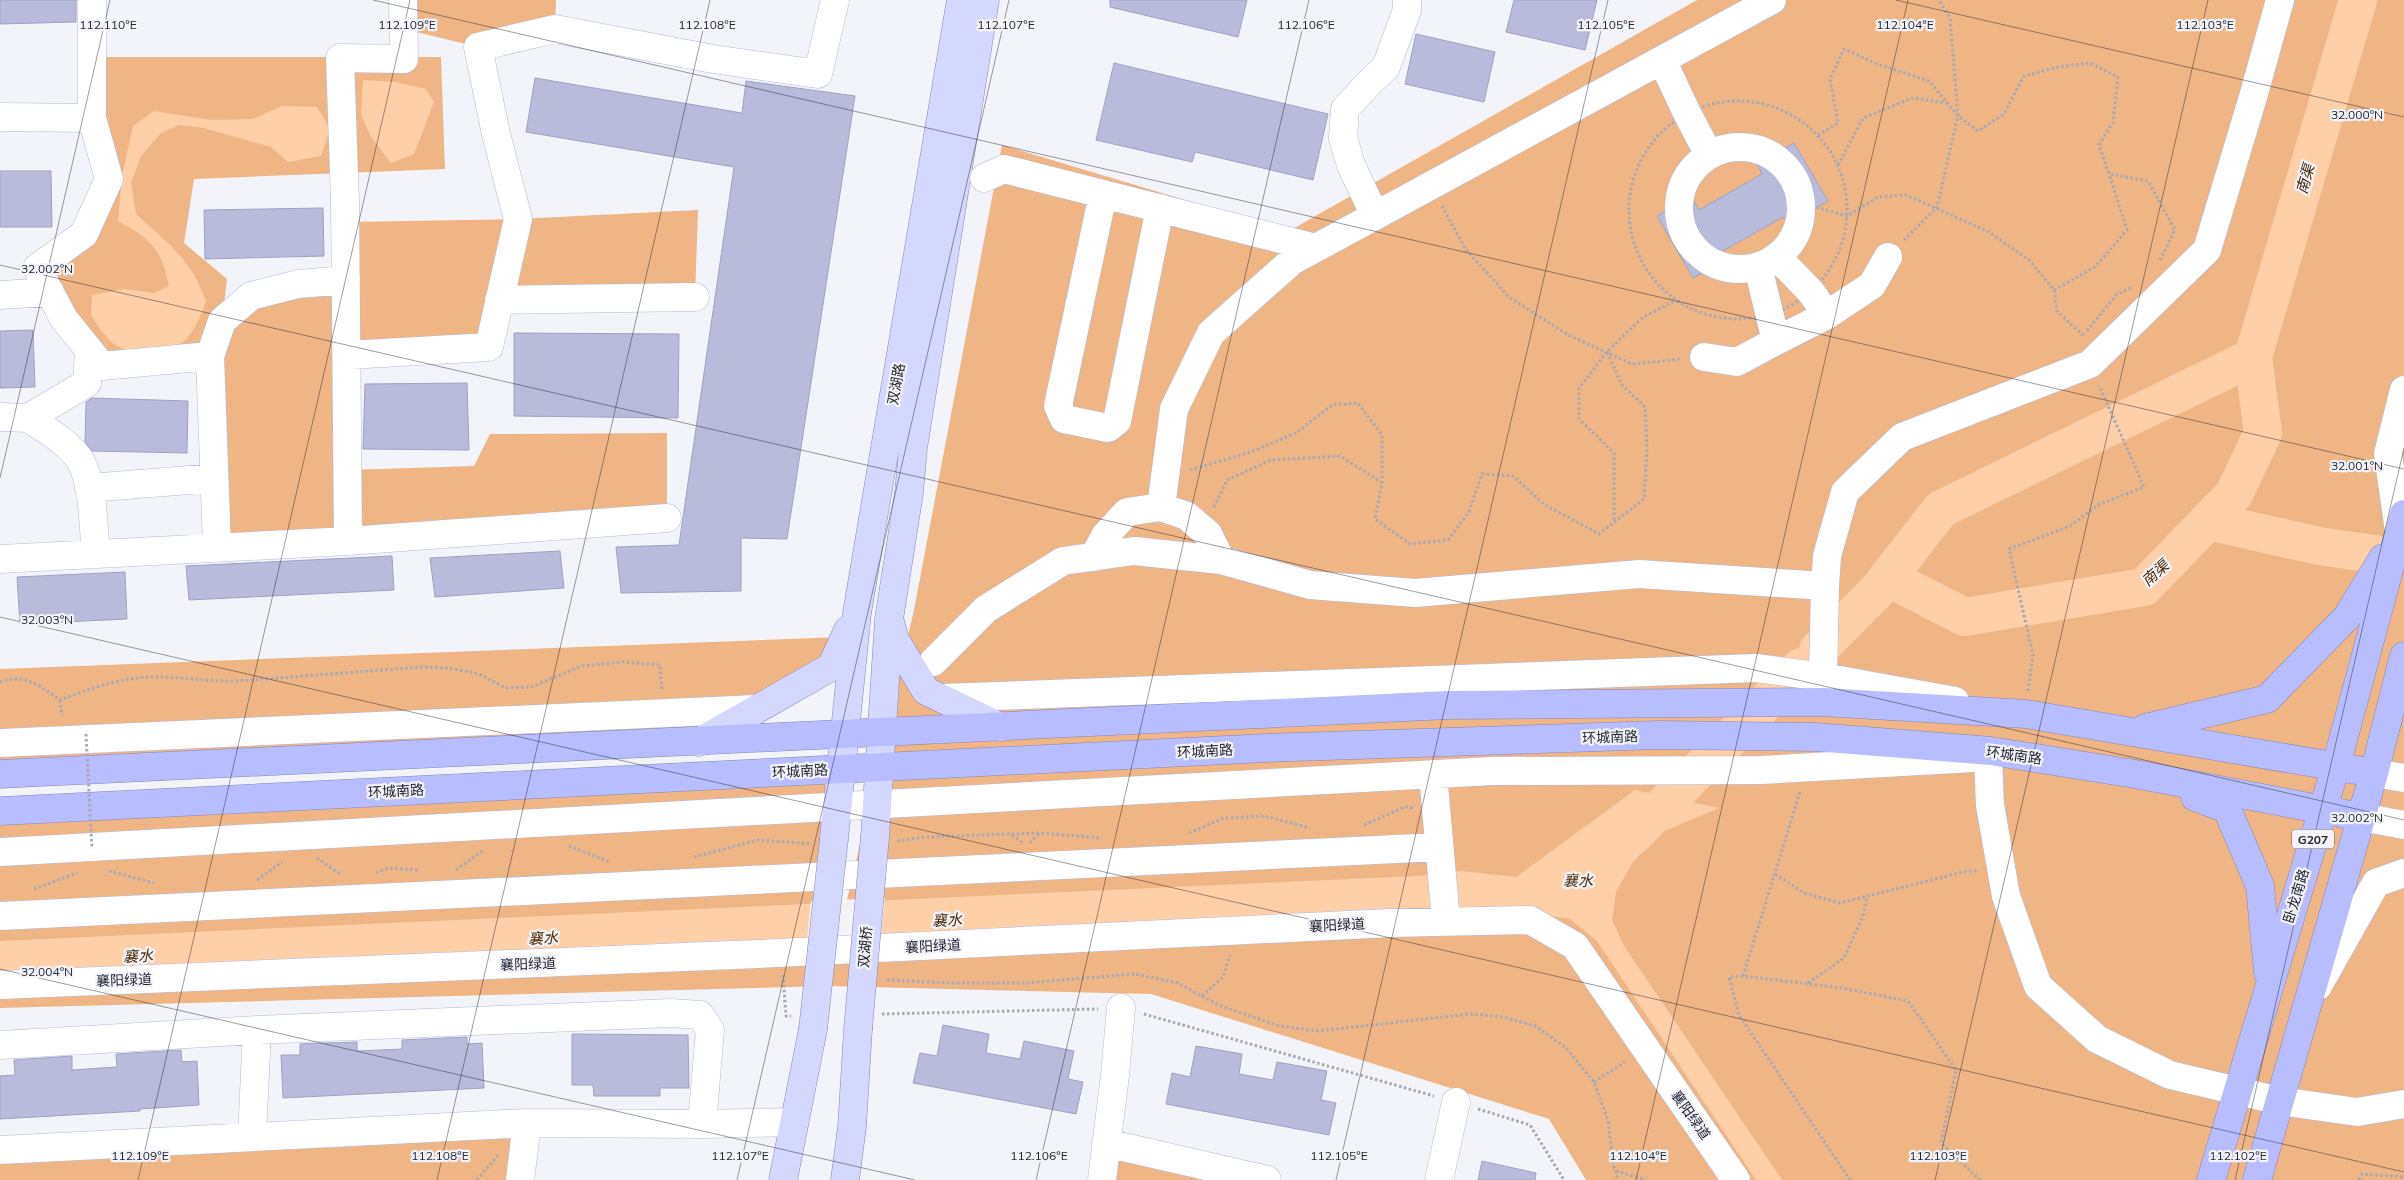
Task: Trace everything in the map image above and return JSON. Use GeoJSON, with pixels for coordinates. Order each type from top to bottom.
{"type":"FeatureCollection","features":[{"type":"Feature","properties":{"kind":"highway"},"geometry":{"type":"LineString","coordinates":[[2134,731],[2267,699],[2347,617],[2402,522]]}},
{"type":"Feature","properties":{"kind":"highway","name":"卧龙南路"},"geometry":{"type":"LineString","coordinates":[[2211,1174],[2238,1091],[2336,766],[2402,522]]}},
{"type":"Feature","properties":{"kind":"highway","name":"G207"},"geometry":{"type":"LineString","coordinates":[[2257,1180],[2374,773],[2404,656]]}},
{"type":"Feature","properties":{"kind":"highway"},"geometry":{"type":"LineString","coordinates":[[0,774],[1448,705],[1678,701],[1823,689],[2026,714],[2374,773]]}},
{"type":"Feature","properties":{"kind":"highway","name":"环城南路"},"geometry":{"type":"LineString","coordinates":[[0,811],[1266,748],[1660,736],[1815,737],[1990,751],[2135,774],[2361,817]]}},
{"type":"Feature","properties":{"kind":"highway"},"geometry":{"type":"LineString","coordinates":[[2135,774],[2226,809],[2260,886],[2269,988]]}},
{"type":"Feature","properties":{"kind":"main road","name":"双湖路"},"geometry":{"type":"LineString","coordinates":[[841,769],[857,613],[961,0]]}},
{"type":"Feature","properties":{"kind":"main road","name":"双湖路"},"geometry":{"type":"LineString","coordinates":[[881,768],[889,619],[909,493],[914,439],[985,0]]}},
{"type":"Feature","properties":{"kind":"main road"},"geometry":{"type":"LineString","coordinates":[[699,742],[831,667],[857,613]]}},
{"type":"Feature","properties":{"kind":"main road"},"geometry":{"type":"LineString","coordinates":[[889,619],[895,640],[926,691],[1001,727]]}},
{"type":"Feature","properties":{"kind":"main road","name":"双湖桥"},"geometry":{"type":"LineString","coordinates":[[844,1180],[866,1021],[883,839],[878,805],[881,768]]}},
{"type":"Feature","properties":{"kind":"main road"},"geometry":{"type":"LineString","coordinates":[[784,1180],[793,1122],[808,1059],[804,1023],[825,842],[837,808],[841,769]]}},
{"type":"Feature","properties":{"kind":"street"},"geometry":{"type":"LineString","coordinates":[[92,0],[92,118],[109,179],[84,234],[37,268],[64,319],[102,366],[210,356]]}},
{"type":"Feature","properties":{"kind":"street"},"geometry":{"type":"LineString","coordinates":[[348,541],[346,280],[340,58],[404,58],[404,0]]}},
{"type":"Feature","properties":{"kind":"street"},"geometry":{"type":"LineString","coordinates":[[346,355],[489,347],[518,219],[496,134],[478,47],[555,29],[713,59],[818,74],[834,0]]}},
{"type":"Feature","properties":{"kind":"street"},"geometry":{"type":"LineString","coordinates":[[1375,216],[1351,165],[1343,138],[1345,109],[1369,82],[1386,67],[1407,10],[1407,0]]}},
{"type":"Feature","properties":{"kind":"street"},"geometry":{"type":"LineString","coordinates":[[1162,507],[1174,409],[1211,333],[1292,261],[1772,0]]}},
{"type":"Feature","properties":{"kind":"street"},"geometry":{"type":"LineString","coordinates":[[942,698],[1756,668],[1823,689],[1825,586],[1828,556],[1845,492],[1902,437],[2091,365],[2207,250],[2280,0]]}},
{"type":"Feature","properties":{"kind":"street"},"geometry":{"type":"LineString","coordinates":[[1662,60],[1709,154]]}},
{"type":"Feature","properties":{"kind":"street"},"geometry":{"type":"LineString","coordinates":[[0,117],[92,118]]}},
{"type":"Feature","properties":{"kind":"street"},"geometry":{"type":"LineString","coordinates":[[1729,147],[1750,147],[1769,154],[1786,166],[1797,183],[1802,203],[1797,230],[1791,243],[1768,262],[1739,269],[1719,265],[1702,256],[1688,241],[1683,229],[1679,203],[1684,184],[1694,167],[1709,154],[1729,147]]}},
{"type":"Feature","properties":{"kind":"street"},"geometry":{"type":"LineString","coordinates":[[984,178],[1004,169],[1316,248]]}},
{"type":"Feature","properties":{"kind":"street"},"geometry":{"type":"LineString","coordinates":[[1102,194],[1058,406],[1064,419],[1108,428],[1117,421],[1160,208]]}},
{"type":"Feature","properties":{"kind":"street"},"geometry":{"type":"LineString","coordinates":[[1704,357],[1737,362],[1827,314],[1872,285],[1888,257]]}},
{"type":"Feature","properties":{"kind":"street"},"geometry":{"type":"LineString","coordinates":[[1768,262],[1811,292],[1827,314]]}},
{"type":"Feature","properties":{"kind":"street"},"geometry":{"type":"LineString","coordinates":[[1768,262],[1768,314],[1776,341]]}},
{"type":"Feature","properties":{"kind":"street"},"geometry":{"type":"LineString","coordinates":[[217,547],[210,356],[222,321],[250,296],[298,284],[346,280]]}},
{"type":"Feature","properties":{"kind":"street"},"geometry":{"type":"LineString","coordinates":[[0,295],[50,292]]}},
{"type":"Feature","properties":{"kind":"street"},"geometry":{"type":"LineString","coordinates":[[500,300],[695,297]]}},
{"type":"Feature","properties":{"kind":"street"},"geometry":{"type":"LineString","coordinates":[[28,418],[87,383],[89,350]]}},
{"type":"Feature","properties":{"kind":"street"},"geometry":{"type":"LineString","coordinates":[[2402,522],[2388,454],[2404,390]]}},
{"type":"Feature","properties":{"kind":"street"},"geometry":{"type":"LineString","coordinates":[[0,417],[28,418],[59,439],[81,462],[89,488],[96,554]]}},
{"type":"Feature","properties":{"kind":"street"},"geometry":{"type":"LineString","coordinates":[[89,488],[214,478]]}},
{"type":"Feature","properties":{"kind":"street"},"geometry":{"type":"LineString","coordinates":[[1094,557],[1105,536],[1126,512],[1162,507],[1187,516],[1196,523],[1208,534],[1221,560]]}},
{"type":"Feature","properties":{"kind":"street"},"geometry":{"type":"LineString","coordinates":[[0,559],[348,541],[668,518]]}},
{"type":"Feature","properties":{"kind":"street"},"geometry":{"type":"LineString","coordinates":[[933,662],[986,609],[1063,562],[1134,551],[1221,560],[1310,585],[1415,593],[1639,574],[1825,586]]}},
{"type":"Feature","properties":{"kind":"street"},"geometry":{"type":"LineString","coordinates":[[0,743],[756,709]]}},
{"type":"Feature","properties":{"kind":"street"},"geometry":{"type":"LineString","coordinates":[[0,852],[1492,771],[1762,770],[2021,756]]}},
{"type":"Feature","properties":{"kind":"street"},"geometry":{"type":"LineString","coordinates":[[1988,758],[1990,806],[2006,896],[2038,986],[2098,1040],[2170,1075],[2280,1101],[2357,1112],[2404,1104]]}},
{"type":"Feature","properties":{"kind":"street"},"geometry":{"type":"LineString","coordinates":[[2374,773],[2404,778]]}},
{"type":"Feature","properties":{"kind":"street"},"geometry":{"type":"LineString","coordinates":[[1433,774],[1446,921]]}},
{"type":"Feature","properties":{"kind":"street","name":"环城南路"},"geometry":{"type":"LineString","coordinates":[[2361,817],[2404,824]]}},
{"type":"Feature","properties":{"kind":"street"},"geometry":{"type":"LineString","coordinates":[[0,916],[1439,852]]}},
{"type":"Feature","properties":{"kind":"street"},"geometry":{"type":"LineString","coordinates":[[2308,1004],[2376,882],[2404,873]]}},
{"type":"Feature","properties":{"kind":"street","name":"襄阳绿道"},"geometry":{"type":"LineString","coordinates":[[0,985],[781,953],[1446,921],[1530,920],[1575,946],[1736,1180]]}},
{"type":"Feature","properties":{"kind":"street"},"geometry":{"type":"LineString","coordinates":[[1102,1180],[1121,1008]]}},
{"type":"Feature","properties":{"kind":"street"},"geometry":{"type":"LineString","coordinates":[[0,1045],[257,1030],[670,1013],[700,1015],[710,1030],[702,1124]]}},
{"type":"Feature","properties":{"kind":"street"},"geometry":{"type":"LineString","coordinates":[[252,1137],[257,1030]]}},
{"type":"Feature","properties":{"kind":"street"},"geometry":{"type":"LineString","coordinates":[[1439,1180],[1456,1102]]}},
{"type":"Feature","properties":{"kind":"street"},"geometry":{"type":"LineString","coordinates":[[0,1150],[527,1123],[702,1124],[793,1122]]}},
{"type":"Feature","properties":{"kind":"street"},"geometry":{"type":"LineString","coordinates":[[520,1180],[527,1123]]}},
{"type":"Feature","properties":{"kind":"street"},"geometry":{"type":"LineString","coordinates":[[1106,1143],[1266,1180]]}},
{"type":"Feature","properties":{"kind":"path"},"geometry":{"type":"LineString","coordinates":[[1888,257],[1937,207],[1958,116],[1950,18],[1939,0]]}},
{"type":"Feature","properties":{"kind":"path"},"geometry":{"type":"LineString","coordinates":[[1818,135],[1838,123],[1830,78],[1844,49],[1877,64],[1929,81],[1958,116],[1978,132],[2004,114],[2024,76],[2058,67],[2090,63],[2118,77],[2113,122],[2099,144],[2127,230],[2095,267],[2054,290]]}},
{"type":"Feature","properties":{"kind":"path"},"geometry":{"type":"LineString","coordinates":[[1838,164],[1863,118],[1912,98],[1947,103]]}},
{"type":"Feature","properties":{"kind":"path"},"geometry":{"type":"LineString","coordinates":[[1722,102],[1757,102],[1791,114],[1818,135],[1838,164],[1847,198],[1847,216],[1846,233],[1833,266],[1811,292],[1781,311],[1747,319],[1709,316],[1676,300],[1649,274],[1633,240],[1628,203],[1637,167],[1657,136],[1687,113],[1722,102]]}},
{"type":"Feature","properties":{"kind":"path"},"geometry":{"type":"LineString","coordinates":[[2109,174],[2148,182],[2175,230],[2155,270]]}},
{"type":"Feature","properties":{"kind":"path"},"geometry":{"type":"LineString","coordinates":[[1432,185],[1466,250],[1509,297],[1568,335],[1632,364],[1704,357]]}},
{"type":"Feature","properties":{"kind":"path"},"geometry":{"type":"LineString","coordinates":[[1802,203],[1847,216],[1878,197],[1906,195],[1937,207],[1989,232],[2029,260],[2054,290],[2057,312],[2084,335],[2091,365],[2144,487],[2098,505],[2070,526],[2009,548],[2033,655],[2026,714]]}},
{"type":"Feature","properties":{"kind":"path"},"geometry":{"type":"LineString","coordinates":[[2084,335],[2116,296],[2133,287]]}},
{"type":"Feature","properties":{"kind":"path"},"geometry":{"type":"LineString","coordinates":[[1614,522],[1614,453],[1579,420],[1579,388],[1607,352],[1642,318],[1676,300]]}},
{"type":"Feature","properties":{"kind":"path"},"geometry":{"type":"LineString","coordinates":[[1166,475],[1207,466],[1250,452],[1296,433],[1332,405],[1358,404],[1382,435],[1382,483],[1375,519],[1410,544],[1448,540],[1469,512],[1482,474],[1513,476],[1545,505],[1599,534],[1644,499],[1647,448],[1645,407],[1622,386],[1607,352]]}},
{"type":"Feature","properties":{"kind":"path"},"geometry":{"type":"LineString","coordinates":[[1196,523],[1214,508],[1227,480],[1271,460],[1340,456],[1382,483]]}},
{"type":"Feature","properties":{"kind":"path"},"geometry":{"type":"LineString","coordinates":[[60,700],[96,686],[147,677],[213,682],[422,667],[449,668],[479,674],[506,688],[531,687],[582,666],[623,662],[660,665],[664,713]]}},
{"type":"Feature","properties":{"kind":"path"},"geometry":{"type":"LineString","coordinates":[[0,682],[12,678],[38,684],[60,700],[62,717]]}},
{"type":"Feature","properties":{"kind":"path"},"geometry":{"type":"LineString","coordinates":[[86,734],[92,849]]}},
{"type":"Feature","properties":{"kind":"path"},"geometry":{"type":"LineString","coordinates":[[1743,976],[1807,767]]}},
{"type":"Feature","properties":{"kind":"path"},"geometry":{"type":"LineString","coordinates":[[1356,829],[1404,807],[1436,812]]}},
{"type":"Feature","properties":{"kind":"path"},"geometry":{"type":"LineString","coordinates":[[1182,836],[1224,818],[1264,816],[1279,818],[1319,830]]}},
{"type":"Feature","properties":{"kind":"path"},"geometry":{"type":"LineString","coordinates":[[883,839],[1012,835],[1040,832],[1090,835],[1107,839]]}},
{"type":"Feature","properties":{"kind":"path"},"geometry":{"type":"LineString","coordinates":[[1012,835],[1028,846]]}},
{"type":"Feature","properties":{"kind":"path"},"geometry":{"type":"LineString","coordinates":[[687,859],[758,840],[825,842]]}},
{"type":"Feature","properties":{"kind":"path"},"geometry":{"type":"LineString","coordinates":[[562,845],[618,863]]}},
{"type":"Feature","properties":{"kind":"path"},"geometry":{"type":"LineString","coordinates":[[449,871],[457,870],[486,849]]}},
{"type":"Feature","properties":{"kind":"path"},"geometry":{"type":"LineString","coordinates":[[249,885],[289,858]]}},
{"type":"Feature","properties":{"kind":"path"},"geometry":{"type":"LineString","coordinates":[[316,858],[337,874],[346,875]]}},
{"type":"Feature","properties":{"kind":"path"},"geometry":{"type":"LineString","coordinates":[[373,874],[395,867],[424,872]]}},
{"type":"Feature","properties":{"kind":"path"},"geometry":{"type":"LineString","coordinates":[[102,870],[159,884]]}},
{"type":"Feature","properties":{"kind":"path"},"geometry":{"type":"LineString","coordinates":[[1775,874],[1804,893],[1840,903],[1967,871],[2002,872]]}},
{"type":"Feature","properties":{"kind":"path"},"geometry":{"type":"LineString","coordinates":[[31,890],[46,886],[78,872]]}},
{"type":"Feature","properties":{"kind":"path"},"geometry":{"type":"LineString","coordinates":[[1807,984],[1844,958],[1863,916],[1867,896]]}},
{"type":"Feature","properties":{"kind":"path"},"geometry":{"type":"LineString","coordinates":[[1202,996],[1223,977],[1232,950],[1233,931]]}},
{"type":"Feature","properties":{"kind":"path"},"geometry":{"type":"LineString","coordinates":[[781,953],[786,1016],[804,1023]]}},
{"type":"Feature","properties":{"kind":"path"},"geometry":{"type":"LineString","coordinates":[[884,980],[950,983],[1026,983],[1135,974],[1178,983],[1218,1005],[1280,1026],[1318,1032],[1471,1014],[1504,1017],[1536,1026],[1566,1047],[1594,1082],[1608,1120],[1618,1180]]}},
{"type":"Feature","properties":{"kind":"path"},"geometry":{"type":"LineString","coordinates":[[1850,1180],[1739,1015],[1728,978],[1743,976],[1842,988],[1908,1001],[1956,1070],[1941,1143],[1980,1180]]}},
{"type":"Feature","properties":{"kind":"path"},"geometry":{"type":"LineString","coordinates":[[866,1021],[1121,1008],[1456,1102],[1530,1125],[1564,1180]]}},
{"type":"Feature","properties":{"kind":"path"},"geometry":{"type":"LineString","coordinates":[[1594,1082],[1646,1049]]}},
{"type":"Feature","properties":{"kind":"path"},"geometry":{"type":"LineString","coordinates":[[1615,1170],[1646,1180]]}},
{"type":"Feature","properties":{"kind":"path"},"geometry":{"type":"LineString","coordinates":[[2360,1180],[2362,1174],[2404,1177]]}},
{"type":"Feature","properties":{"kind":"shaded area"},"geometry":{"type":"Polygon","coordinates":[[[403,0],[556,0],[555,29],[478,47],[404,29],[403,0]]]}},
{"type":"Feature","properties":{"kind":"shaded area"},"geometry":{"type":"Polygon","coordinates":[[[1697,0],[2404,0],[2404,1180],[1586,1180],[1549,1119],[1151,994],[827,986],[0,1008],[0,811],[841,769],[828,982],[914,610],[1002,145],[1289,231],[1697,0]]]}},
{"type":"Feature","properties":{"kind":"shaded area"},"geometry":{"type":"Polygon","coordinates":[[[92,57],[441,57],[445,169],[194,179],[184,243],[227,279],[222,320],[251,296],[346,280],[346,222],[518,219],[698,210],[695,297],[500,300],[489,347],[347,355],[348,470],[474,466],[490,434],[667,433],[667,518],[217,547],[210,356],[102,366],[37,268],[84,234],[109,179],[92,57]]]}},
{"type":"Feature","properties":{"kind":"shaded area"},"geometry":{"type":"Polygon","coordinates":[[[844,637],[831,667],[699,742],[0,774],[0,669],[844,637]]]}},
{"type":"Feature","properties":{"kind":"shaded area"},"geometry":{"type":"Polygon","coordinates":[[[527,1123],[520,1180],[0,1180],[0,1150],[527,1123]]]}},
{"type":"Feature","properties":{"kind":"shaded area"},"geometry":{"type":"Polygon","coordinates":[[[1106,1143],[1267,1180],[1102,1180],[1106,1143]]]}},
{"type":"Feature","properties":{"kind":"water"},"geometry":{"type":"Polygon","coordinates":[[[363,80],[395,82],[426,89],[434,102],[414,154],[391,163],[371,137],[361,114],[363,80]]]}},
{"type":"Feature","properties":{"kind":"water"},"geometry":{"type":"Polygon","coordinates":[[[282,106],[317,107],[330,129],[321,156],[288,162],[271,147],[204,128],[179,125],[161,133],[141,156],[131,183],[136,214],[182,258],[195,276],[206,301],[193,330],[186,339],[173,347],[134,351],[115,345],[91,315],[92,295],[124,289],[154,293],[169,286],[162,262],[153,246],[139,233],[118,221],[122,177],[133,126],[154,111],[211,120],[253,119],[282,106]]]}},
{"type":"Feature","properties":{"kind":"water","name":"襄水"},"geometry":{"type":"Polygon","coordinates":[[[1635,790],[1719,808],[1662,832],[1633,862],[1616,892],[1612,920],[1624,946],[1782,1180],[1756,1180],[1597,941],[1570,919],[1514,910],[1407,910],[0,975],[0,941],[1416,876],[1461,871],[1516,877],[1635,790]]]}},
{"type":"Feature","properties":{"kind":"pier"},"geometry":{"type":"Polygon","coordinates":[[[885,898],[881,936],[807,940],[811,901],[885,898]]]}},
{"type":"Feature","properties":{"kind":"building"},"geometry":{"type":"Polygon","coordinates":[[[0,0],[76,0],[76,22],[0,24],[0,0]]]}},
{"type":"Feature","properties":{"kind":"building"},"geometry":{"type":"Polygon","coordinates":[[[1110,0],[1247,0],[1238,37],[1110,7],[1110,0]]]}},
{"type":"Feature","properties":{"kind":"building"},"geometry":{"type":"Polygon","coordinates":[[[1514,0],[1597,0],[1585,50],[1506,32],[1514,0]]]}},
{"type":"Feature","properties":{"kind":"building"},"geometry":{"type":"Polygon","coordinates":[[[1416,34],[1495,52],[1484,102],[1405,84],[1416,34]]]}},
{"type":"Feature","properties":{"kind":"building"},"geometry":{"type":"Polygon","coordinates":[[[1114,63],[1328,114],[1313,180],[1195,152],[1192,162],[1096,140],[1114,63]]]}},
{"type":"Feature","properties":{"kind":"building"},"geometry":{"type":"Polygon","coordinates":[[[535,78],[742,113],[746,81],[855,96],[787,539],[741,538],[741,591],[621,593],[616,547],[679,545],[734,167],[526,132],[535,78]]]}},
{"type":"Feature","properties":{"kind":"building"},"geometry":{"type":"Polygon","coordinates":[[[1794,143],[1828,201],[1788,224],[1783,217],[1721,252],[1727,258],[1693,278],[1657,216],[1691,196],[1699,210],[1762,174],[1757,164],[1794,143]]]}},
{"type":"Feature","properties":{"kind":"building"},"geometry":{"type":"Polygon","coordinates":[[[0,171],[51,171],[52,227],[0,227],[0,171]]]}},
{"type":"Feature","properties":{"kind":"building"},"geometry":{"type":"Polygon","coordinates":[[[323,208],[324,256],[205,259],[204,210],[323,208]]]}},
{"type":"Feature","properties":{"kind":"building"},"geometry":{"type":"Polygon","coordinates":[[[33,330],[35,387],[0,388],[0,331],[33,330]]]}},
{"type":"Feature","properties":{"kind":"building"},"geometry":{"type":"Polygon","coordinates":[[[514,333],[679,334],[678,418],[514,416],[514,333]]]}},
{"type":"Feature","properties":{"kind":"building"},"geometry":{"type":"Polygon","coordinates":[[[467,383],[469,450],[363,449],[365,384],[467,383]]]}},
{"type":"Feature","properties":{"kind":"building"},"geometry":{"type":"Polygon","coordinates":[[[92,398],[188,401],[187,453],[92,451],[85,442],[86,402],[92,398]]]}},
{"type":"Feature","properties":{"kind":"building"},"geometry":{"type":"Polygon","coordinates":[[[560,551],[564,588],[435,597],[430,558],[560,551]]]}},
{"type":"Feature","properties":{"kind":"building"},"geometry":{"type":"Polygon","coordinates":[[[392,556],[394,590],[189,600],[186,566],[392,556]]]}},
{"type":"Feature","properties":{"kind":"building"},"geometry":{"type":"Polygon","coordinates":[[[125,572],[127,619],[20,624],[17,577],[125,572]]]}},
{"type":"Feature","properties":{"kind":"building"},"geometry":{"type":"Polygon","coordinates":[[[943,1025],[989,1034],[986,1053],[1020,1059],[1024,1041],[1074,1051],[1068,1079],[1083,1082],[1076,1114],[913,1083],[920,1053],[937,1056],[943,1025]]]}},
{"type":"Feature","properties":{"kind":"building"},"geometry":{"type":"Polygon","coordinates":[[[572,1034],[688,1035],[689,1088],[660,1088],[660,1096],[594,1096],[593,1085],[572,1085],[572,1034]]]}},
{"type":"Feature","properties":{"kind":"building"},"geometry":{"type":"Polygon","coordinates":[[[467,1037],[467,1044],[482,1043],[484,1088],[283,1098],[281,1055],[300,1055],[300,1044],[357,1042],[357,1051],[402,1049],[402,1040],[467,1037]]]}},
{"type":"Feature","properties":{"kind":"building"},"geometry":{"type":"Polygon","coordinates":[[[1196,1046],[1242,1054],[1239,1074],[1273,1080],[1277,1062],[1327,1071],[1321,1100],[1336,1103],[1329,1135],[1166,1104],[1172,1073],[1190,1077],[1196,1046]]]}},
{"type":"Feature","properties":{"kind":"building"},"geometry":{"type":"Polygon","coordinates":[[[181,1050],[182,1062],[197,1061],[199,1105],[140,1109],[140,1111],[0,1119],[0,1076],[15,1075],[14,1060],[72,1056],[72,1070],[117,1067],[116,1054],[181,1050]]]}},
{"type":"Feature","properties":{"kind":"building"},"geometry":{"type":"Polygon","coordinates":[[[1482,1161],[1536,1173],[1535,1180],[1478,1180],[1482,1161]]]}},
{"type":"Feature","properties":{"kind":"waterway","name":"南渠"},"geometry":{"type":"LineString","coordinates":[[1818,650],[1877,591],[1941,509],[2253,357],[2358,0]]}},
{"type":"Feature","properties":{"kind":"waterway","name":"南渠"},"geometry":{"type":"LineString","coordinates":[[1888,578],[1965,617],[2144,587],[2234,494],[2263,433],[2253,357]]}},
{"type":"Feature","properties":{"kind":"waterway"},"geometry":{"type":"LineString","coordinates":[[2208,521],[2319,546],[2380,555]]}},
{"type":"Feature","properties":{"kind":"waterway","name":"襄水"},"geometry":{"type":"LineString","coordinates":[[1635,834],[1801,667]]}}]}
